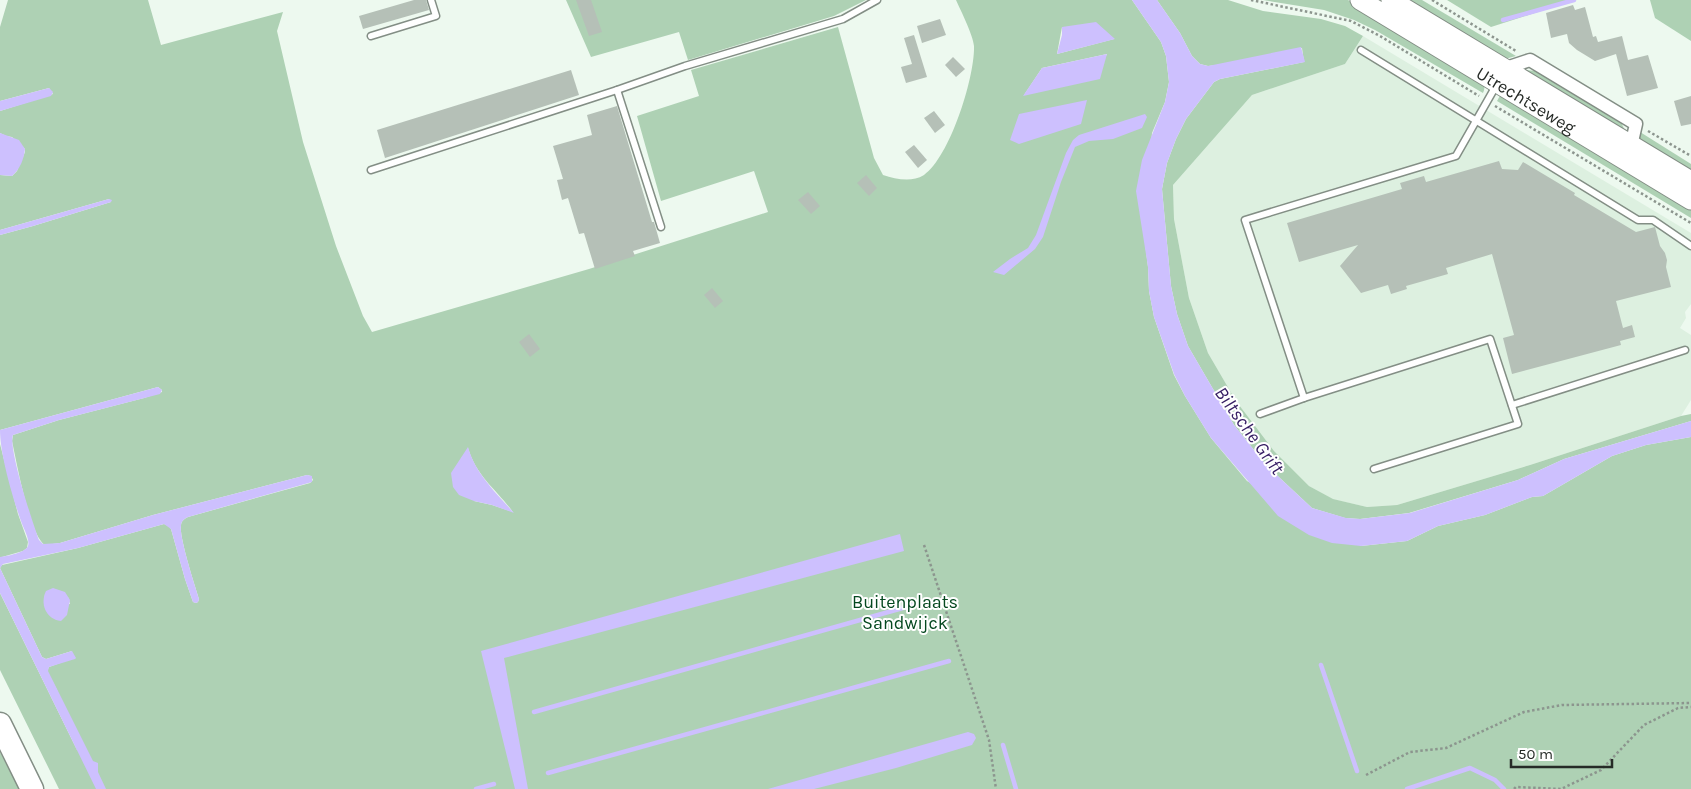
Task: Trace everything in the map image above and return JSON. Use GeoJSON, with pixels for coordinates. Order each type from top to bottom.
{"type":"FeatureCollection","features":[{"type":"Feature","properties":{"kind":"highway"},"geometry":{"type":"LineString","coordinates":[[0,724],[32,789]]}},
{"type":"Feature","properties":{"kind":"main road","name":"Utrechtseweg"},"geometry":{"type":"LineString","coordinates":[[1360,0],[1631,146],[1691,181]]}},
{"type":"Feature","properties":{"kind":"main road","name":"Utrechtseweg"},"geometry":{"type":"LineString","coordinates":[[1401,3],[1502,76],[1691,200]]}},
{"type":"Feature","properties":{"kind":"street","name":"Utrechtseweg"},"geometry":{"type":"LineString","coordinates":[[1502,76],[1530,60],[1636,124]]}},
{"type":"Feature","properties":{"kind":"street"},"geometry":{"type":"LineString","coordinates":[[1631,146],[1636,124]]}},
{"type":"Feature","properties":{"kind":"lane"},"geometry":{"type":"LineString","coordinates":[[371,36],[436,16],[431,0]]}},
{"type":"Feature","properties":{"kind":"lane"},"geometry":{"type":"LineString","coordinates":[[371,170],[685,66],[843,19],[876,0]]}},
{"type":"Feature","properties":{"kind":"lane"},"geometry":{"type":"LineString","coordinates":[[1361,50],[1638,220],[1653,220],[1691,246]]}},
{"type":"Feature","properties":{"kind":"lane"},"geometry":{"type":"LineString","coordinates":[[1304,398],[1246,220],[1456,156],[1502,76]]}},
{"type":"Feature","properties":{"kind":"lane"},"geometry":{"type":"LineString","coordinates":[[617,90],[661,227]]}},
{"type":"Feature","properties":{"kind":"lane"},"geometry":{"type":"LineString","coordinates":[[1260,414],[1304,398],[1490,339],[1518,424],[1374,469]]}},
{"type":"Feature","properties":{"kind":"lane"},"geometry":{"type":"LineString","coordinates":[[1512,405],[1685,350]]}},
{"type":"Feature","properties":{"kind":"path"},"geometry":{"type":"LineString","coordinates":[[1432,0],[1530,60]]}},
{"type":"Feature","properties":{"kind":"path"},"geometry":{"type":"LineString","coordinates":[[1636,124],[1691,156]]}},
{"type":"Feature","properties":{"kind":"path"},"geometry":{"type":"LineString","coordinates":[[924,545],[988,740],[996,789]]}},
{"type":"Feature","properties":{"kind":"path"},"geometry":{"type":"LineString","coordinates":[[1366,775],[1410,752],[1446,748],[1524,712],[1562,705],[1691,703]]}},
{"type":"Feature","properties":{"kind":"path"},"geometry":{"type":"LineString","coordinates":[[1514,789],[1516,787],[1561,788],[1601,770],[1644,726],[1678,708],[1691,707]]}},
{"type":"Feature","properties":{"kind":"shaded area"},"geometry":{"type":"Polygon","coordinates":[[[1132,0],[1157,0],[1180,33],[1192,56],[1200,64],[1208,66],[1301,47],[1305,62],[1220,79],[1214,82],[1186,119],[1176,139],[1167,163],[1162,189],[1171,286],[1177,314],[1188,346],[1234,425],[1266,465],[1312,508],[1346,518],[1360,519],[1410,513],[1518,480],[1564,459],[1691,421],[1691,437],[1646,445],[1612,456],[1543,496],[1532,497],[1485,515],[1438,526],[1407,541],[1361,546],[1332,543],[1309,535],[1278,516],[1211,438],[1174,374],[1154,317],[1136,191],[1142,160],[1165,102],[1169,82],[1166,56],[1161,42],[1132,0]]]}},
{"type":"Feature","properties":{"kind":"shaded area"},"geometry":{"type":"Polygon","coordinates":[[[1096,22],[1115,39],[1057,54],[1062,27],[1096,22]]]}},
{"type":"Feature","properties":{"kind":"shaded area"},"geometry":{"type":"Polygon","coordinates":[[[1363,36],[1691,233],[1691,304],[1685,312],[1686,318],[1680,328],[1691,335],[1691,400],[1681,416],[1530,465],[1397,505],[1367,507],[1332,499],[1309,486],[1274,451],[1236,401],[1208,353],[1189,298],[1174,219],[1173,185],[1252,95],[1345,64],[1363,36]]]}},
{"type":"Feature","properties":{"kind":"shaded area"},"geometry":{"type":"Polygon","coordinates":[[[1107,54],[1100,79],[1023,96],[1042,68],[1107,54]]]}},
{"type":"Feature","properties":{"kind":"shaded area"},"geometry":{"type":"Polygon","coordinates":[[[49,88],[53,92],[51,96],[0,111],[0,101],[49,88]]]}},
{"type":"Feature","properties":{"kind":"shaded area"},"geometry":{"type":"Polygon","coordinates":[[[1087,100],[1081,124],[1019,144],[1010,140],[1019,114],[1087,100]]]}},
{"type":"Feature","properties":{"kind":"shaded area"},"geometry":{"type":"Polygon","coordinates":[[[1145,114],[1147,117],[1142,128],[1113,139],[1089,141],[1075,147],[1043,237],[1035,249],[1004,275],[993,272],[1028,248],[1036,235],[1066,153],[1073,140],[1079,135],[1145,114]]]}},
{"type":"Feature","properties":{"kind":"shaded area"},"geometry":{"type":"Polygon","coordinates":[[[0,133],[19,140],[25,149],[21,164],[12,176],[0,175],[0,133]]]}},
{"type":"Feature","properties":{"kind":"shaded area"},"geometry":{"type":"Polygon","coordinates":[[[109,199],[112,200],[111,202],[0,235],[0,230],[109,199]]]}},
{"type":"Feature","properties":{"kind":"shaded area"},"geometry":{"type":"Polygon","coordinates":[[[158,387],[162,390],[160,394],[59,420],[13,435],[14,455],[22,486],[39,540],[43,544],[60,543],[153,515],[307,475],[312,476],[312,482],[183,520],[181,524],[182,540],[199,599],[196,603],[193,602],[185,579],[171,529],[164,524],[78,548],[3,564],[0,568],[0,557],[20,552],[26,548],[28,546],[28,538],[18,514],[8,477],[2,452],[0,430],[158,387]]]}},
{"type":"Feature","properties":{"kind":"shaded area"},"geometry":{"type":"Polygon","coordinates":[[[468,447],[481,474],[514,513],[459,495],[453,487],[451,473],[468,447]]]}},
{"type":"Feature","properties":{"kind":"shaded area"},"geometry":{"type":"Polygon","coordinates":[[[900,534],[904,551],[504,658],[528,789],[515,789],[481,651],[900,534]]]}},
{"type":"Feature","properties":{"kind":"shaded area"},"geometry":{"type":"Polygon","coordinates":[[[0,568],[42,657],[46,659],[72,651],[76,658],[49,667],[48,671],[93,761],[98,763],[98,772],[106,789],[96,789],[0,593],[0,568]]]}},
{"type":"Feature","properties":{"kind":"shaded area"},"geometry":{"type":"Polygon","coordinates":[[[53,588],[65,592],[70,600],[67,615],[61,621],[51,617],[45,610],[44,596],[46,591],[53,588]]]}},
{"type":"Feature","properties":{"kind":"shaded area"},"geometry":{"type":"Polygon","coordinates":[[[968,732],[974,734],[976,738],[972,745],[896,768],[814,789],[768,789],[968,732]]]}},
{"type":"Feature","properties":{"kind":"green space","name":"Buitenplaats Sandwijck"},"geometry":{"type":"Polygon","coordinates":[[[8,0],[148,0],[161,45],[283,12],[277,31],[303,142],[336,246],[363,316],[372,332],[589,269],[768,212],[754,171],[661,201],[637,116],[699,96],[691,70],[838,27],[874,158],[883,175],[909,180],[924,175],[934,166],[943,152],[959,115],[970,77],[974,46],[956,0],[1132,0],[1161,42],[1166,56],[1169,82],[1165,102],[1152,133],[1144,235],[1149,291],[1154,317],[1174,375],[1185,396],[1211,438],[1247,481],[1361,546],[1407,541],[1438,526],[1485,515],[1532,497],[1543,496],[1612,456],[1646,445],[1691,437],[1691,789],[59,789],[0,670],[0,593],[77,750],[57,690],[47,671],[49,667],[60,663],[72,651],[46,659],[42,657],[0,568],[2,565],[78,548],[164,524],[171,529],[185,579],[193,602],[196,603],[199,599],[182,540],[181,524],[183,520],[310,483],[313,480],[311,476],[307,475],[153,515],[60,543],[45,545],[39,539],[24,497],[12,441],[13,435],[59,420],[144,398],[162,392],[162,390],[158,387],[0,430],[0,235],[111,202],[109,199],[0,230],[0,175],[12,176],[17,171],[25,149],[12,137],[0,133],[0,111],[53,94],[49,88],[0,101],[0,27],[8,0]],[[1062,27],[1057,54],[1114,39],[1062,27]],[[1107,54],[1042,68],[1024,95],[1107,54]],[[468,448],[474,501],[513,512],[476,467],[468,448]],[[45,594],[44,606],[70,604],[68,597],[45,594]]]}},
{"type":"Feature","properties":{"kind":"green space"},"geometry":{"type":"Polygon","coordinates":[[[566,0],[866,0],[834,16],[688,60],[679,32],[591,57],[566,0]]]}},
{"type":"Feature","properties":{"kind":"green space"},"geometry":{"type":"Polygon","coordinates":[[[1157,0],[1228,0],[1263,11],[1321,19],[1345,26],[1363,36],[1345,64],[1252,95],[1173,185],[1174,219],[1189,298],[1208,353],[1236,401],[1274,451],[1309,486],[1333,499],[1367,507],[1397,505],[1530,465],[1681,416],[1691,414],[1691,421],[1564,459],[1518,480],[1409,513],[1360,519],[1345,518],[1312,508],[1266,465],[1234,425],[1188,346],[1177,314],[1171,286],[1162,189],[1167,163],[1176,139],[1186,119],[1214,82],[1220,79],[1304,62],[1302,48],[1217,65],[1208,66],[1200,64],[1192,56],[1180,33],[1157,0]]]}},
{"type":"Feature","properties":{"kind":"green space"},"geometry":{"type":"Polygon","coordinates":[[[1263,0],[1348,0],[1482,81],[1484,92],[1354,20],[1324,10],[1263,0]]]}},
{"type":"Feature","properties":{"kind":"green space"},"geometry":{"type":"Polygon","coordinates":[[[1411,0],[1422,0],[1516,56],[1505,59],[1423,11],[1411,0]]]}},
{"type":"Feature","properties":{"kind":"green space"},"geometry":{"type":"Polygon","coordinates":[[[1447,0],[1575,0],[1491,27],[1447,0]]]}},
{"type":"Feature","properties":{"kind":"green space"},"geometry":{"type":"Polygon","coordinates":[[[1650,0],[1691,0],[1691,41],[1655,18],[1650,0]]]}},
{"type":"Feature","properties":{"kind":"green space"},"geometry":{"type":"Polygon","coordinates":[[[1524,70],[1537,71],[1620,120],[1626,133],[1524,70]]]}},
{"type":"Feature","properties":{"kind":"green space"},"geometry":{"type":"Polygon","coordinates":[[[1501,94],[1691,209],[1691,218],[1497,101],[1501,94]]]}},
{"type":"Feature","properties":{"kind":"green space"},"geometry":{"type":"Polygon","coordinates":[[[1640,132],[1691,164],[1691,172],[1638,140],[1640,132]]]}},
{"type":"Feature","properties":{"kind":"green space"},"geometry":{"type":"Polygon","coordinates":[[[0,444],[18,514],[28,542],[27,548],[23,551],[2,557],[0,557],[0,444]]]}},
{"type":"Feature","properties":{"kind":"green space"},"geometry":{"type":"Polygon","coordinates":[[[0,752],[19,789],[0,789],[0,752]]]}},
{"type":"Feature","properties":{"kind":"building"},"geometry":{"type":"Polygon","coordinates":[[[414,0],[426,0],[429,10],[363,29],[359,16],[414,0]]]}},
{"type":"Feature","properties":{"kind":"building"},"geometry":{"type":"Polygon","coordinates":[[[576,0],[591,0],[602,32],[589,36],[576,0]]]}},
{"type":"Feature","properties":{"kind":"building"},"geometry":{"type":"Polygon","coordinates":[[[1573,5],[1575,10],[1585,7],[1593,37],[1596,36],[1598,42],[1622,36],[1628,60],[1648,55],[1658,88],[1627,96],[1616,54],[1595,61],[1569,43],[1567,34],[1551,38],[1546,13],[1573,5]]]}},
{"type":"Feature","properties":{"kind":"building"},"geometry":{"type":"Polygon","coordinates":[[[940,19],[946,35],[922,43],[917,26],[940,19]]]}},
{"type":"Feature","properties":{"kind":"building"},"geometry":{"type":"Polygon","coordinates":[[[914,35],[927,77],[906,83],[901,67],[912,64],[904,38],[914,35]]]}},
{"type":"Feature","properties":{"kind":"building"},"geometry":{"type":"Polygon","coordinates":[[[953,57],[965,69],[956,77],[945,65],[953,57]]]}},
{"type":"Feature","properties":{"kind":"building"},"geometry":{"type":"Polygon","coordinates":[[[571,70],[579,95],[385,158],[377,130],[571,70]]]}},
{"type":"Feature","properties":{"kind":"building"},"geometry":{"type":"Polygon","coordinates":[[[1691,96],[1691,124],[1681,126],[1674,101],[1691,96]]]}},
{"type":"Feature","properties":{"kind":"building"},"geometry":{"type":"Polygon","coordinates":[[[617,106],[660,243],[633,251],[635,256],[595,269],[584,233],[579,234],[568,198],[562,200],[557,180],[563,179],[553,146],[592,135],[587,115],[617,106]]]}},
{"type":"Feature","properties":{"kind":"building"},"geometry":{"type":"Polygon","coordinates":[[[934,111],[945,125],[935,133],[924,118],[934,111]]]}},
{"type":"Feature","properties":{"kind":"building"},"geometry":{"type":"Polygon","coordinates":[[[914,145],[927,160],[918,168],[905,152],[914,145]]]}},
{"type":"Feature","properties":{"kind":"building"},"geometry":{"type":"Polygon","coordinates":[[[1499,161],[1502,169],[1518,170],[1523,162],[1636,232],[1655,227],[1660,246],[1667,260],[1666,267],[1671,287],[1616,301],[1623,328],[1632,325],[1635,337],[1620,341],[1621,345],[1512,374],[1503,338],[1514,335],[1492,254],[1446,268],[1448,274],[1406,286],[1407,289],[1391,294],[1388,285],[1361,293],[1340,266],[1358,245],[1299,262],[1287,223],[1402,189],[1400,183],[1424,176],[1426,182],[1499,161]]]}},
{"type":"Feature","properties":{"kind":"building"},"geometry":{"type":"Polygon","coordinates":[[[866,175],[877,188],[869,196],[857,183],[866,175]]]}},
{"type":"Feature","properties":{"kind":"building"},"geometry":{"type":"Polygon","coordinates":[[[808,192],[820,206],[811,214],[798,200],[808,192]]]}},
{"type":"Feature","properties":{"kind":"building"},"geometry":{"type":"Polygon","coordinates":[[[712,288],[723,301],[715,308],[704,295],[712,288]]]}},
{"type":"Feature","properties":{"kind":"building"},"geometry":{"type":"Polygon","coordinates":[[[529,334],[540,349],[530,357],[519,342],[529,334]]]}},
{"type":"Feature","properties":{"kind":"waterway"},"geometry":{"type":"LineString","coordinates":[[1503,20],[1574,0]]}},
{"type":"Feature","properties":{"kind":"waterway"},"geometry":{"type":"LineString","coordinates":[[534,712],[924,602]]}},
{"type":"Feature","properties":{"kind":"waterway"},"geometry":{"type":"LineString","coordinates":[[548,773],[949,661]]}},
{"type":"Feature","properties":{"kind":"waterway"},"geometry":{"type":"LineString","coordinates":[[1321,665],[1357,771]]}},
{"type":"Feature","properties":{"kind":"waterway"},"geometry":{"type":"LineString","coordinates":[[1003,745],[1016,789]]}},
{"type":"Feature","properties":{"kind":"waterway"},"geometry":{"type":"LineString","coordinates":[[1407,789],[1470,768],[1495,780],[1504,789]]}},
{"type":"Feature","properties":{"kind":"waterway"},"geometry":{"type":"LineString","coordinates":[[476,789],[494,784]]}},
{"type":"Feature","properties":{"kind":"water label","name":"Biltsche Grift"},"geometry":{"type":"Point","coordinates":[1250,430]}}]}
